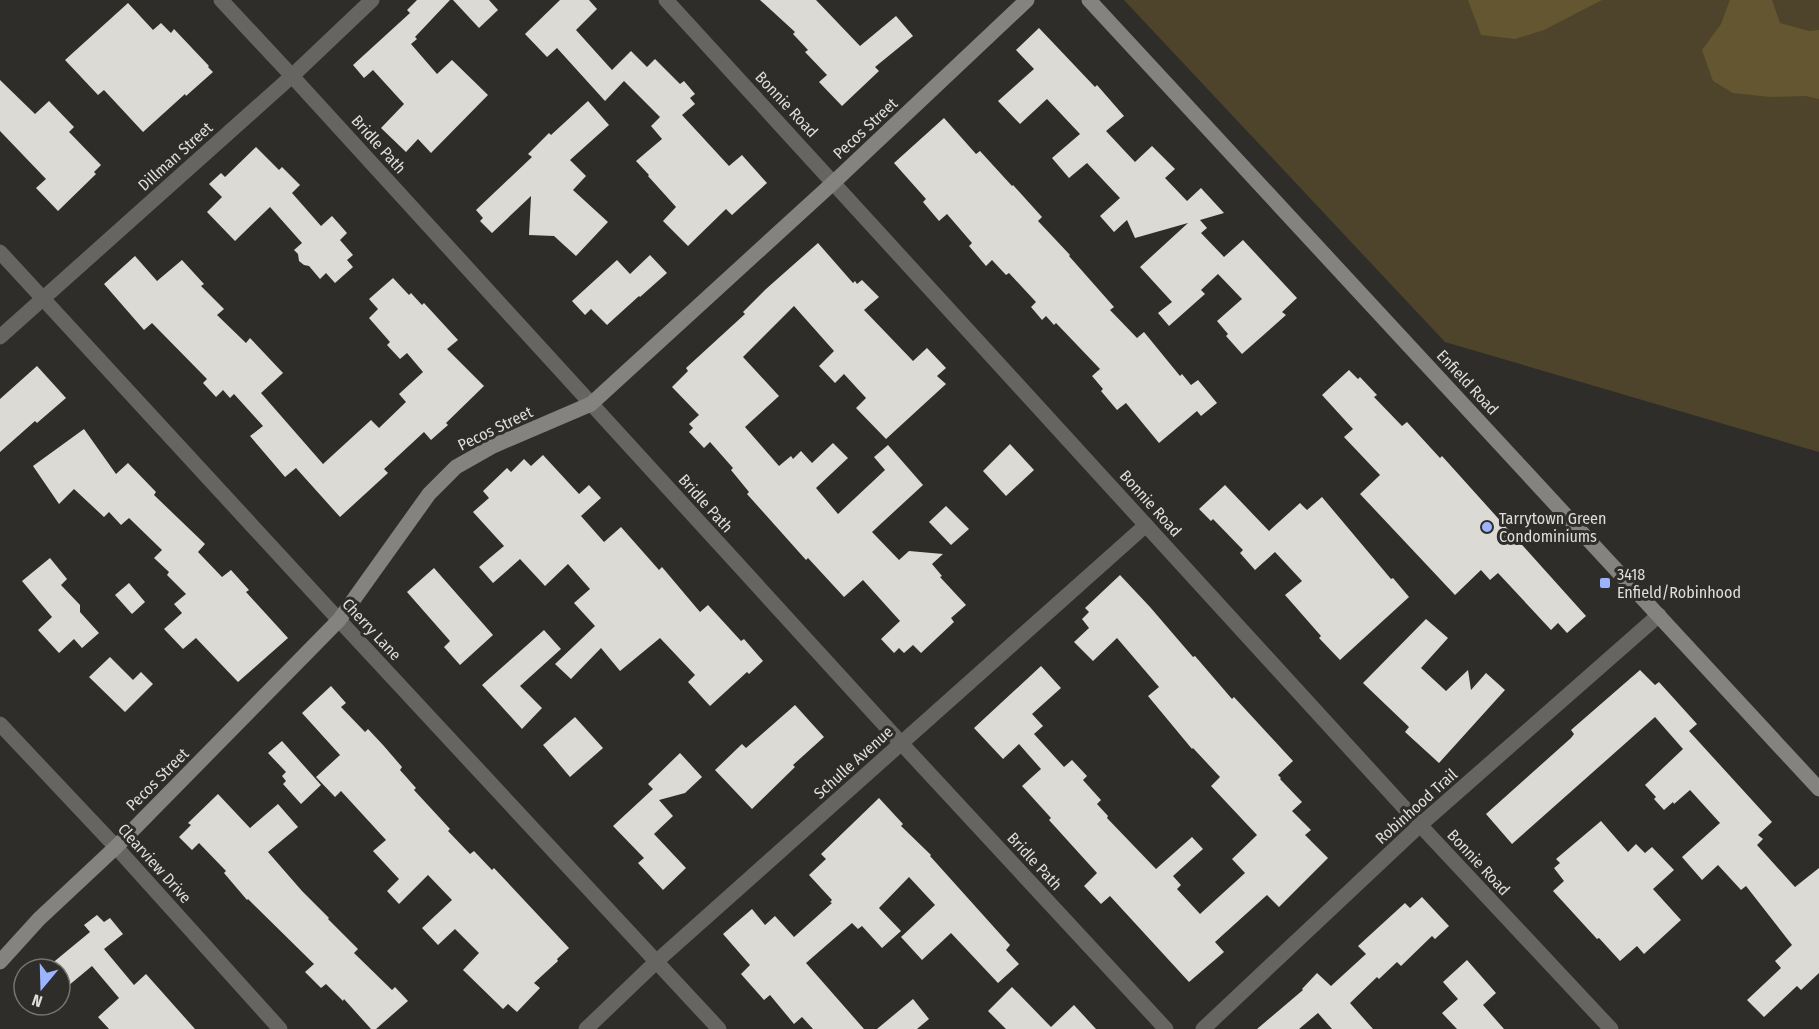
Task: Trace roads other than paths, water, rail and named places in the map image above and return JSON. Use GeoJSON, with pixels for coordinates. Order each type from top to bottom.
{"type":"FeatureCollection","features":[{"type":"Feature","properties":{"kind":"street","name":"Bridle Path"},"geometry":{"type":"LineString","coordinates":[[221,0],[1166,1029]]}},
{"type":"Feature","properties":{"kind":"street","name":"Dillman Street"},"geometry":{"type":"LineString","coordinates":[[0,337],[292,76],[372,0]]}},
{"type":"Feature","properties":{"kind":"street","name":"Bonnie Road"},"geometry":{"type":"LineString","coordinates":[[666,0],[1420,825],[1611,1029]]}},
{"type":"Feature","properties":{"kind":"street","name":"Pecos Street"},"geometry":{"type":"LineString","coordinates":[[0,962],[39,919],[116,847],[339,620],[429,494],[456,467],[493,446],[591,404],[834,182],[1027,0]]}},
{"type":"Feature","properties":{"kind":"street","name":"Enfield Road"},"geometry":{"type":"LineString","coordinates":[[1089,0],[1819,789]]}},
{"type":"Feature","properties":{"kind":"street","name":"Cherry Lane"},"geometry":{"type":"LineString","coordinates":[[0,252],[719,1029]]}},
{"type":"Feature","properties":{"kind":"street","name":"Schulle Avenue"},"geometry":{"type":"LineString","coordinates":[[586,1029],[657,962],[1146,525]]}},
{"type":"Feature","properties":{"kind":"street","name":"Robinhood Trail"},"geometry":{"type":"LineString","coordinates":[[1203,1029],[1420,825],[1659,615]]}},
{"type":"Feature","properties":{"kind":"street","name":"Clearview Drive"},"geometry":{"type":"LineString","coordinates":[[0,724],[116,847],[280,1029]]}},
{"type":"Feature","properties":{"kind":"place","name":"Tarrytown Green Condominiums"},"geometry":{"type":"Point","coordinates":[1487,527]}},
{"type":"Feature","properties":{"kind":"place","name":"3418 Enfield/Robinhood"},"geometry":{"type":"Point","coordinates":[1605,583]}}]}
